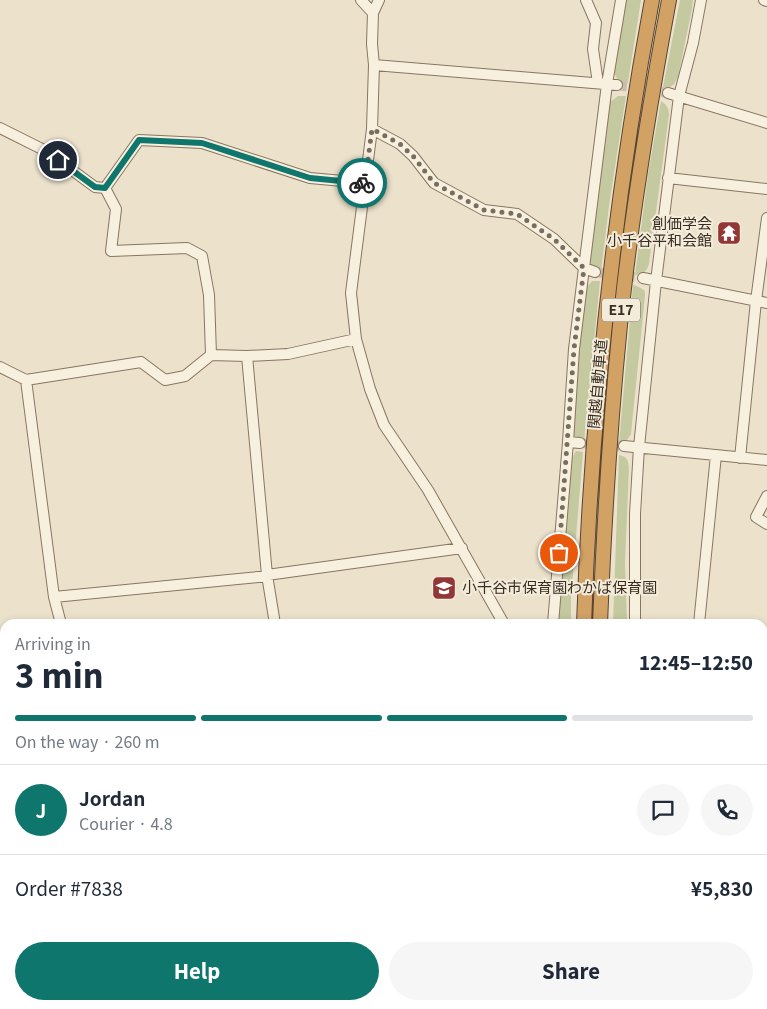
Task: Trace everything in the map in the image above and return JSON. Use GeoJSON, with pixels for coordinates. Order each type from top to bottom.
{"type":"FeatureCollection","features":[{"type":"Feature","properties":{"kind":"highway","name":"関越自動車道"},"geometry":{"type":"LineString","coordinates":[[583,619],[590,493],[604,322],[618,212],[652,0]]}},
{"type":"Feature","properties":{"kind":"highway","name":"関越自動車道"},"geometry":{"type":"LineString","coordinates":[[601,619],[602,567],[610,440],[620,323],[646,131],[669,0]]}},
{"type":"Feature","properties":{"kind":"street"},"geometry":{"type":"LineString","coordinates":[[361,0],[373,13]]}},
{"type":"Feature","properties":{"kind":"street"},"geometry":{"type":"LineString","coordinates":[[379,0],[373,13],[372,129],[351,293],[356,339],[370,389],[384,426],[428,490],[501,619]]}},
{"type":"Feature","properties":{"kind":"street"},"geometry":{"type":"LineString","coordinates":[[586,0],[596,23],[593,49],[608,84]]}},
{"type":"Feature","properties":{"kind":"street"},"geometry":{"type":"LineString","coordinates":[[553,619],[574,349],[608,84],[622,0]]}},
{"type":"Feature","properties":{"kind":"street"},"geometry":{"type":"LineString","coordinates":[[635,619],[635,514],[639,447],[656,281],[680,96],[701,0]]}},
{"type":"Feature","properties":{"kind":"street"},"geometry":{"type":"LineString","coordinates":[[374,65],[608,84]]}},
{"type":"Feature","properties":{"kind":"street"},"geometry":{"type":"LineString","coordinates":[[668,93],[767,123]]}},
{"type":"Feature","properties":{"kind":"street"},"geometry":{"type":"LineString","coordinates":[[0,128],[46,152],[95,187],[105,188]]}},
{"type":"Feature","properties":{"kind":"street"},"geometry":{"type":"LineString","coordinates":[[372,129],[400,144],[413,156],[434,183],[484,210],[517,214],[554,239],[584,268],[595,272]]}},
{"type":"Feature","properties":{"kind":"street"},"geometry":{"type":"LineString","coordinates":[[105,188],[139,140],[202,143],[310,178],[365,183]]}},
{"type":"Feature","properties":{"kind":"street"},"geometry":{"type":"LineString","coordinates":[[668,178],[767,189]]}},
{"type":"Feature","properties":{"kind":"street"},"geometry":{"type":"LineString","coordinates":[[105,188],[116,210],[111,252],[187,248],[202,256],[209,295],[211,355]]}},
{"type":"Feature","properties":{"kind":"street"},"geometry":{"type":"LineString","coordinates":[[740,458],[756,301],[767,218]]}},
{"type":"Feature","properties":{"kind":"street"},"geometry":{"type":"LineString","coordinates":[[643,278],[767,303]]}},
{"type":"Feature","properties":{"kind":"street"},"geometry":{"type":"LineString","coordinates":[[0,366],[26,380],[142,362],[165,380],[186,376],[211,355],[288,354],[356,339]]}},
{"type":"Feature","properties":{"kind":"street"},"geometry":{"type":"LineString","coordinates":[[247,356],[273,619]]}},
{"type":"Feature","properties":{"kind":"street"},"geometry":{"type":"LineString","coordinates":[[26,380],[54,597],[60,619]]}},
{"type":"Feature","properties":{"kind":"street"},"geometry":{"type":"LineString","coordinates":[[568,442],[580,444]]}},
{"type":"Feature","properties":{"kind":"street"},"geometry":{"type":"LineString","coordinates":[[624,446],[767,460]]}},
{"type":"Feature","properties":{"kind":"street"},"geometry":{"type":"LineString","coordinates":[[700,619],[716,455]]}},
{"type":"Feature","properties":{"kind":"street"},"geometry":{"type":"LineString","coordinates":[[767,496],[756,517],[767,524]]}},
{"type":"Feature","properties":{"kind":"street"},"geometry":{"type":"LineString","coordinates":[[54,597],[268,576],[462,548]]}},
{"type":"Feature","properties":{"kind":"green space"},"geometry":{"type":"Polygon","coordinates":[[[625,0],[641,0],[628,82],[619,81],[613,72],[625,0]]]}},
{"type":"Feature","properties":{"kind":"green space"},"geometry":{"type":"Polygon","coordinates":[[[680,0],[693,0],[692,9],[678,77],[669,88],[663,87],[680,0]]]}},
{"type":"Feature","properties":{"kind":"green space"},"geometry":{"type":"Polygon","coordinates":[[[618,96],[626,96],[601,272],[591,269],[589,263],[606,121],[610,102],[618,96]]]}},
{"type":"Feature","properties":{"kind":"green space"},"geometry":{"type":"Polygon","coordinates":[[[661,101],[669,110],[669,115],[649,264],[644,272],[635,275],[648,174],[661,101]]]}},
{"type":"Feature","properties":{"kind":"green space"},"geometry":{"type":"Polygon","coordinates":[[[592,281],[600,281],[584,442],[574,439],[572,436],[583,305],[586,288],[592,281]]]}},
{"type":"Feature","properties":{"kind":"green space"},"geometry":{"type":"Polygon","coordinates":[[[633,285],[645,291],[645,296],[631,434],[625,443],[619,443],[633,285]]]}},
{"type":"Feature","properties":{"kind":"green space"},"geometry":{"type":"Polygon","coordinates":[[[576,451],[583,452],[571,598],[571,619],[556,619],[571,460],[576,451]]]}},
{"type":"Feature","properties":{"kind":"green space"},"geometry":{"type":"Polygon","coordinates":[[[619,455],[627,459],[629,468],[625,562],[627,619],[613,619],[619,455]]]}},
{"type":"Feature","properties":{"kind":"tunnel"},"geometry":{"type":"LineString","coordinates":[[617,85],[668,93]]}},
{"type":"Feature","properties":{"kind":"tunnel"},"geometry":{"type":"LineString","coordinates":[[595,272],[643,278]]}},
{"type":"Feature","properties":{"kind":"tunnel"},"geometry":{"type":"LineString","coordinates":[[580,443],[624,446]]}},
{"type":"Feature","properties":{"kind":"way so far"},"geometry":{"type":"LineString","coordinates":[[362,183],[365,183],[372,129],[400,144],[413,156],[434,183],[484,210],[517,214],[554,239],[584,268],[574,349],[559,553]]}},
{"type":"Feature","properties":{"kind":"place","name":"創価学会 小千谷平和会館"},"geometry":{"type":"Point","coordinates":[729,233]}},
{"type":"Feature","properties":{"kind":"place","name":"小千谷市保育園わかば保育園"},"geometry":{"type":"Point","coordinates":[444,588]}},
{"type":"Feature","properties":{"kind":"route"},"geometry":{"type":"LineString","coordinates":[[58,160],[95,187],[105,188],[139,140],[202,143],[310,178],[362,183]]}}]}
